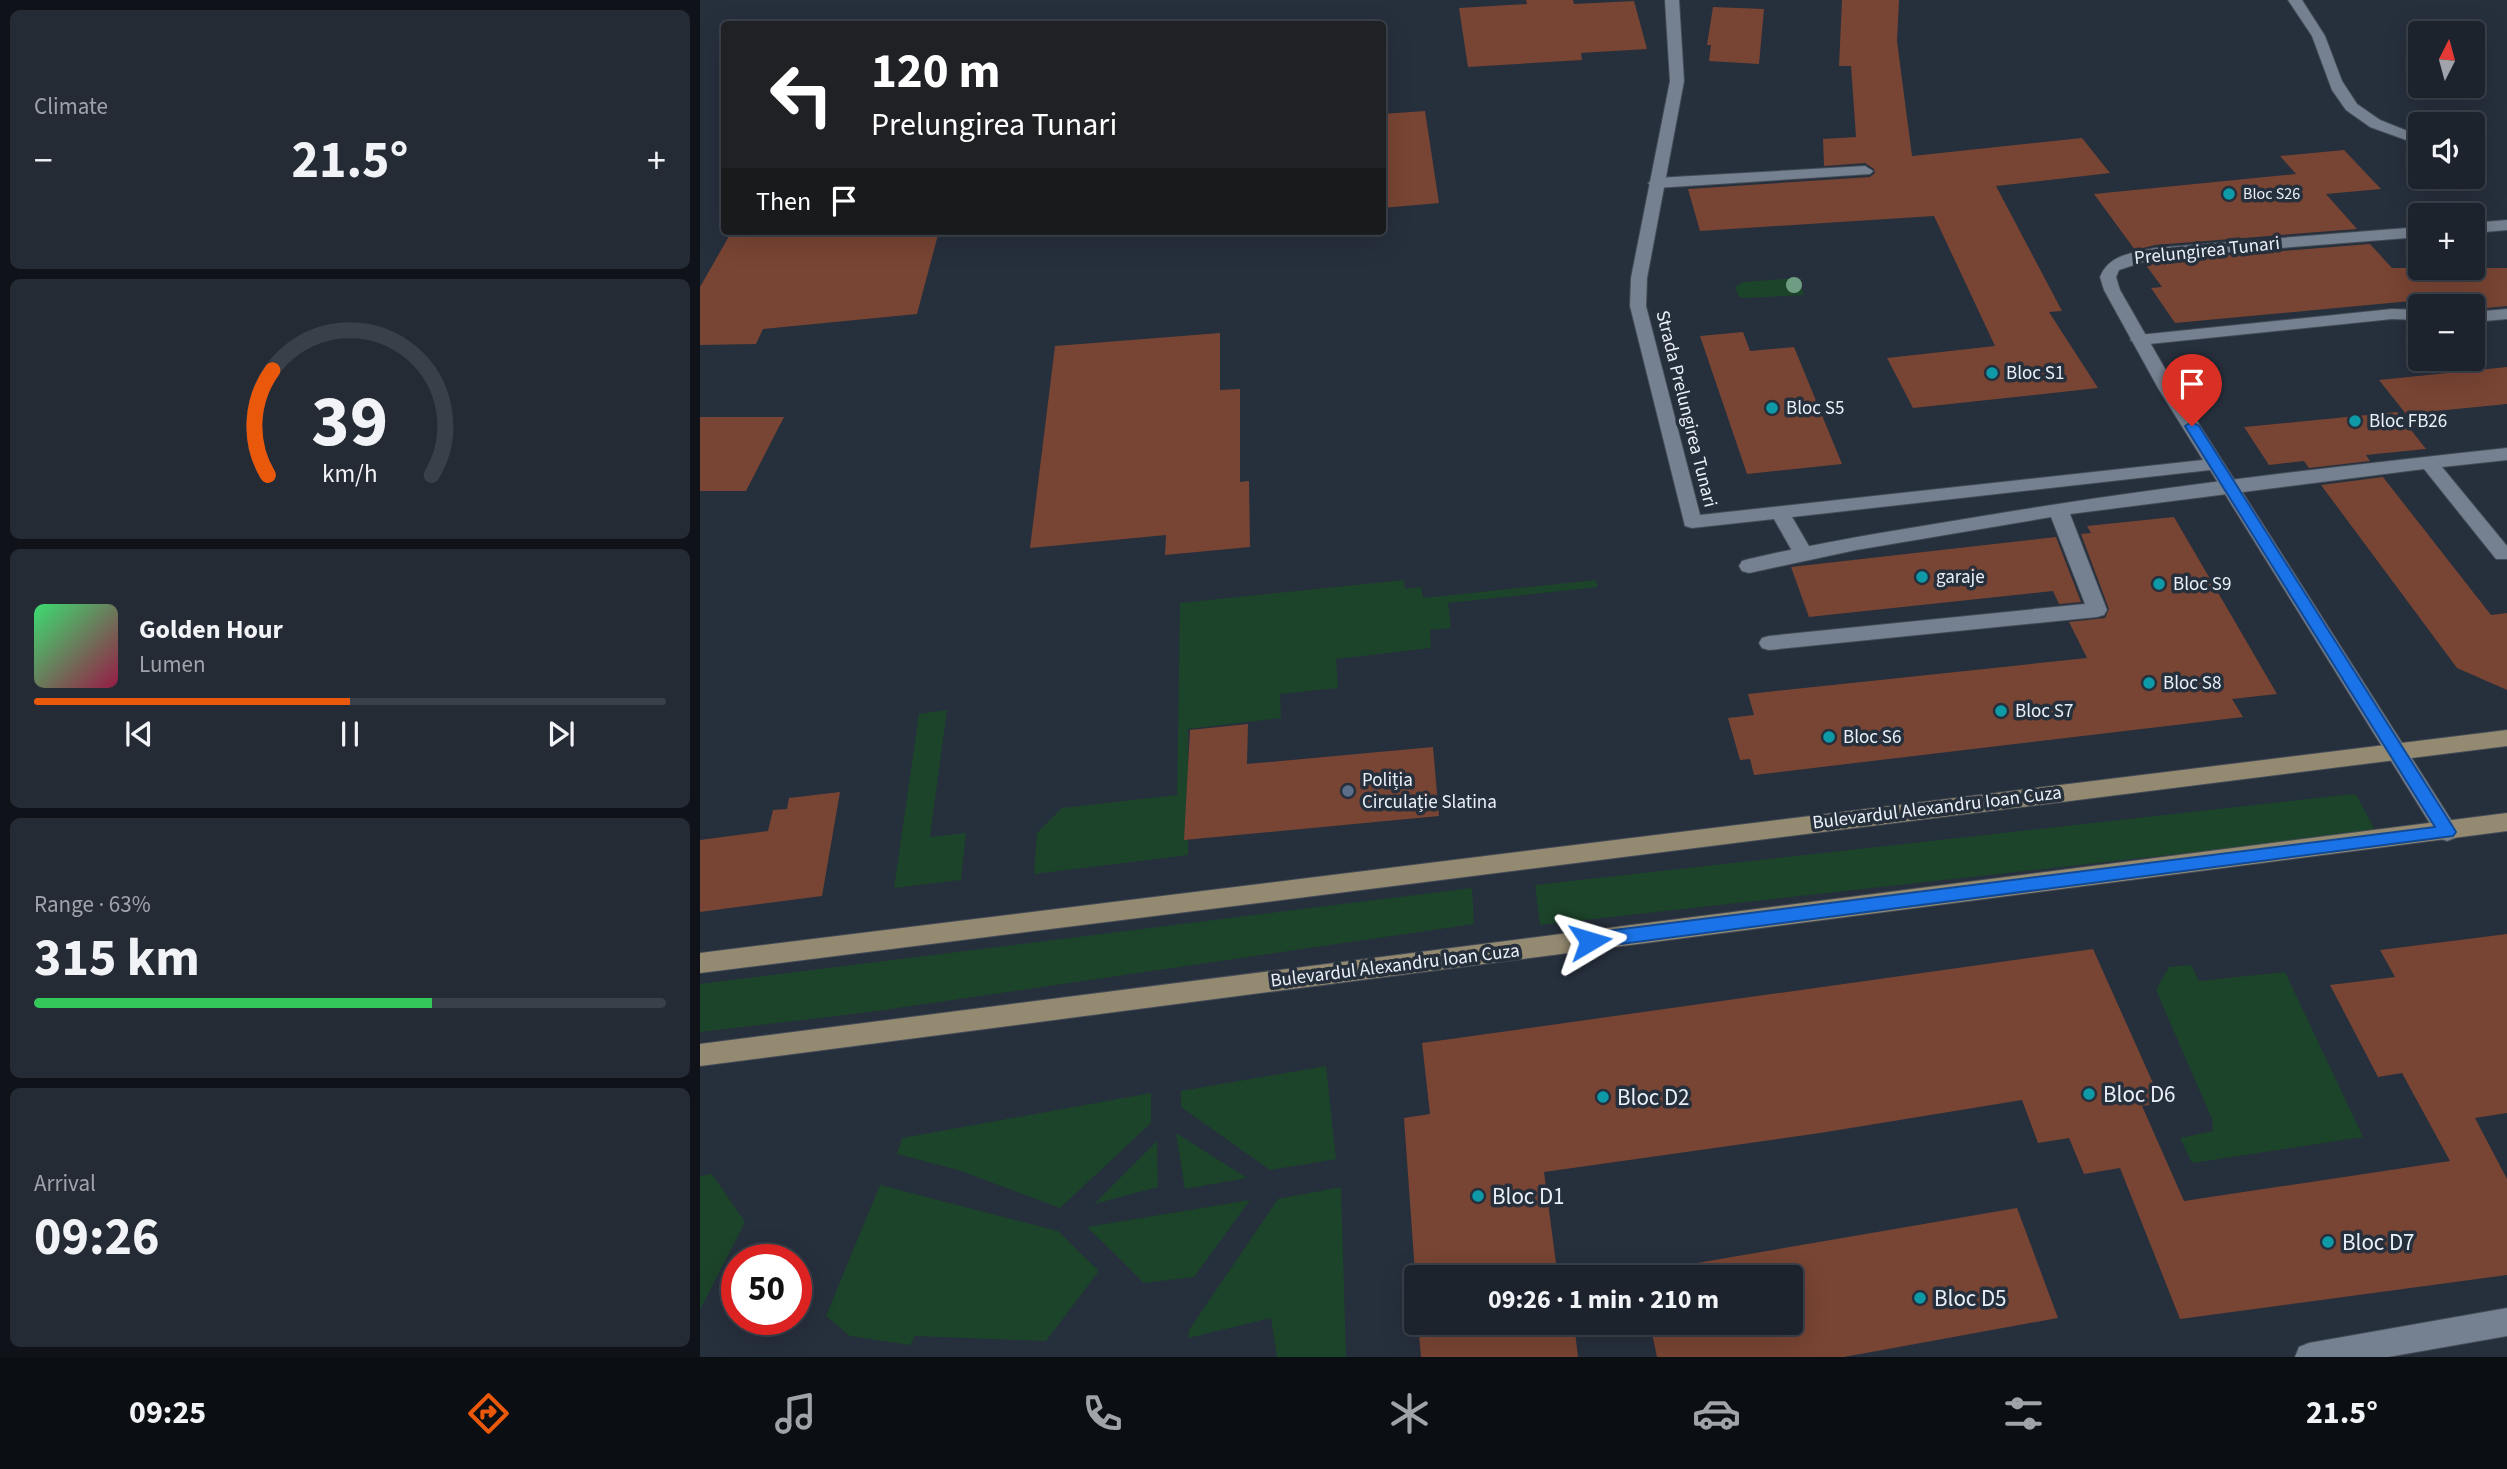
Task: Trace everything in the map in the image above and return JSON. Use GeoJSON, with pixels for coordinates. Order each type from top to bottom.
{"type":"FeatureCollection","features":[{"type":"Feature","properties":{"kind":"main road","name":"Bulevardul Alexandru Ioan Cuza"},"geometry":{"type":"LineString","coordinates":[[700,963],[2507,738]]}},
{"type":"Feature","properties":{"kind":"main road","name":"Bulevardul Alexandru Ioan Cuza"},"geometry":{"type":"LineString","coordinates":[[700,1055],[2447,832],[2507,822]]}},
{"type":"Feature","properties":{"kind":"street","name":"Strada Prelungirea Tunari"},"geometry":{"type":"LineString","coordinates":[[1672,0],[1677,81],[1639,278],[1638,306],[1692,522],[1780,513]]}},
{"type":"Feature","properties":{"kind":"street"},"geometry":{"type":"LineString","coordinates":[[2295,0],[2321,40],[2333,83],[2346,102],[2362,116],[2408,136]]}},
{"type":"Feature","properties":{"kind":"street"},"geometry":{"type":"LineString","coordinates":[[1656,183],[1865,171]]}},
{"type":"Feature","properties":{"kind":"street"},"geometry":{"type":"LineString","coordinates":[[2485,227],[2507,225]]}},
{"type":"Feature","properties":{"kind":"street","name":"Prelungirea Tunari"},"geometry":{"type":"LineString","coordinates":[[2408,233],[2155,253],[2126,260],[2112,267],[2108,277],[2112,290],[2139,340],[2447,832]]}},
{"type":"Feature","properties":{"kind":"street"},"geometry":{"type":"LineString","coordinates":[[2485,316],[2507,314]]}},
{"type":"Feature","properties":{"kind":"street"},"geometry":{"type":"LineString","coordinates":[[2139,340],[2408,315]]}},
{"type":"Feature","properties":{"kind":"street"},"geometry":{"type":"LineString","coordinates":[[1749,566],[1803,553],[2058,509],[2229,484],[2507,454]]}},
{"type":"Feature","properties":{"kind":"street"},"geometry":{"type":"LineString","coordinates":[[2429,463],[2502,554],[2507,553]]}},
{"type":"Feature","properties":{"kind":"street"},"geometry":{"type":"LineString","coordinates":[[1803,553],[1780,513],[2216,464]]}},
{"type":"Feature","properties":{"kind":"street"},"geometry":{"type":"LineString","coordinates":[[1769,643],[2096,610],[2058,509]]}},
{"type":"Feature","properties":{"kind":"street"},"geometry":{"type":"LineString","coordinates":[[2309,1357],[2507,1322]]}},
{"type":"Feature","properties":{"kind":"green space"},"geometry":{"type":"Polygon","coordinates":[[[1798,278],[1804,295],[1747,298],[1739,297],[1735,287],[1743,282],[1798,278]]]}},
{"type":"Feature","properties":{"kind":"green space"},"geometry":{"type":"Polygon","coordinates":[[[1404,580],[1405,589],[1421,587],[1423,598],[1596,580],[1598,587],[1448,603],[1451,628],[1430,630],[1431,648],[1336,659],[1338,688],[1280,694],[1281,718],[1188,729],[1188,855],[1034,874],[1037,833],[1062,808],[1177,795],[1180,603],[1404,580]]]}},
{"type":"Feature","properties":{"kind":"green space"},"geometry":{"type":"Polygon","coordinates":[[[947,710],[930,837],[966,833],[961,880],[894,888],[919,714],[947,710]]]}},
{"type":"Feature","properties":{"kind":"green space"},"geometry":{"type":"Polygon","coordinates":[[[2353,794],[2357,796],[2376,832],[1540,925],[1535,885],[2353,794]]]}},
{"type":"Feature","properties":{"kind":"green space"},"geometry":{"type":"Polygon","coordinates":[[[1472,888],[1474,924],[870,1012],[700,1032],[700,984],[1472,888]]]}},
{"type":"Feature","properties":{"kind":"green space"},"geometry":{"type":"Polygon","coordinates":[[[2191,965],[2199,981],[2285,972],[2363,1137],[2192,1163],[2180,1138],[2213,1131],[2212,1119],[2156,990],[2169,967],[2191,965]]]}},
{"type":"Feature","properties":{"kind":"green space"},"geometry":{"type":"Polygon","coordinates":[[[1326,1066],[1336,1159],[1270,1170],[1181,1107],[1181,1091],[1326,1066]]]}},
{"type":"Feature","properties":{"kind":"green space"},"geometry":{"type":"Polygon","coordinates":[[[1151,1093],[1151,1123],[1060,1208],[958,1170],[897,1154],[902,1138],[1151,1093]]]}},
{"type":"Feature","properties":{"kind":"green space"},"geometry":{"type":"Polygon","coordinates":[[[1176,1133],[1247,1178],[1185,1189],[1176,1133]]]}},
{"type":"Feature","properties":{"kind":"green space"},"geometry":{"type":"Polygon","coordinates":[[[1157,1141],[1158,1187],[1094,1204],[1157,1141]]]}},
{"type":"Feature","properties":{"kind":"green space"},"geometry":{"type":"Polygon","coordinates":[[[712,1174],[745,1222],[734,1244],[721,1244],[721,1269],[700,1310],[700,1176],[712,1174]]]}},
{"type":"Feature","properties":{"kind":"green space"},"geometry":{"type":"Polygon","coordinates":[[[880,1185],[1058,1231],[1099,1271],[1046,1341],[915,1336],[910,1345],[850,1336],[826,1316],[880,1185]]]}},
{"type":"Feature","properties":{"kind":"green space"},"geometry":{"type":"Polygon","coordinates":[[[1341,1187],[1346,1357],[1277,1357],[1271,1318],[1188,1338],[1189,1330],[1278,1199],[1341,1187]]]}},
{"type":"Feature","properties":{"kind":"green space"},"geometry":{"type":"Polygon","coordinates":[[[1250,1200],[1194,1277],[1144,1283],[1087,1227],[1250,1200]]]}},
{"type":"Feature","properties":{"kind":"building"},"geometry":{"type":"Polygon","coordinates":[[[1526,0],[1573,0],[1574,4],[1634,1],[1647,49],[1581,53],[1582,60],[1468,67],[1459,8],[1527,4],[1526,0]]]}},
{"type":"Feature","properties":{"kind":"building"},"geometry":{"type":"Polygon","coordinates":[[[1842,0],[1899,0],[1897,41],[1912,156],[2082,138],[2110,173],[1996,186],[2062,311],[2049,312],[2098,388],[1913,408],[1887,358],[1995,346],[1934,216],[1700,231],[1688,189],[1870,177],[1875,173],[1874,169],[1865,163],[1824,166],[1823,139],[1856,137],[1851,66],[1839,66],[1842,0]]]}},
{"type":"Feature","properties":{"kind":"building"},"geometry":{"type":"Polygon","coordinates":[[[1713,7],[1764,9],[1759,64],[1709,61],[1711,45],[1707,45],[1713,7]]]}},
{"type":"Feature","properties":{"kind":"building"},"geometry":{"type":"Polygon","coordinates":[[[1425,111],[1439,203],[1386,208],[1386,114],[1425,111]]]}},
{"type":"Feature","properties":{"kind":"building","name":"Bloc S26"},"geometry":{"type":"Polygon","coordinates":[[[2344,150],[2381,189],[2326,194],[2357,229],[2155,245],[2135,250],[2094,194],[2296,174],[2280,156],[2344,150]]]}},
{"type":"Feature","properties":{"kind":"building"},"geometry":{"type":"Polygon","coordinates":[[[730,235],[938,235],[917,314],[763,329],[756,344],[700,345],[700,287],[730,235]]]}},
{"type":"Feature","properties":{"kind":"building"},"geometry":{"type":"Polygon","coordinates":[[[2370,244],[2392,268],[2408,268],[2408,280],[2485,280],[2485,268],[2507,268],[2507,306],[2485,308],[2485,294],[2408,294],[2408,301],[2175,323],[2151,288],[2162,287],[2145,264],[2370,244]]]}},
{"type":"Feature","properties":{"kind":"building","name":"Bloc S5"},"geometry":{"type":"Polygon","coordinates":[[[1743,332],[1750,351],[1794,347],[1842,464],[1747,474],[1700,336],[1743,332]]]}},
{"type":"Feature","properties":{"kind":"building"},"geometry":{"type":"Polygon","coordinates":[[[1220,333],[1220,390],[1240,389],[1240,482],[1249,481],[1250,547],[1165,555],[1166,535],[1030,548],[1055,346],[1220,333]]]}},
{"type":"Feature","properties":{"kind":"building"},"geometry":{"type":"Polygon","coordinates":[[[2507,367],[2507,404],[2406,414],[2379,380],[2485,371],[2507,367]]]}},
{"type":"Feature","properties":{"kind":"building"},"geometry":{"type":"Polygon","coordinates":[[[2397,412],[2426,449],[2366,455],[2370,461],[2309,468],[2304,461],[2269,465],[2244,427],[2397,412]]]}},
{"type":"Feature","properties":{"kind":"building"},"geometry":{"type":"Polygon","coordinates":[[[700,417],[784,417],[746,491],[700,491],[700,417]]]}},
{"type":"Feature","properties":{"kind":"building"},"geometry":{"type":"Polygon","coordinates":[[[2383,477],[2491,615],[2507,613],[2507,690],[2457,668],[2321,485],[2383,477]]]}},
{"type":"Feature","properties":{"kind":"building"},"geometry":{"type":"Polygon","coordinates":[[[2174,517],[2277,694],[2232,699],[2243,717],[1754,775],[1750,759],[1740,760],[1728,718],[1754,715],[1748,694],[2087,658],[2069,622],[2105,618],[2109,609],[2081,534],[2091,533],[2087,526],[2174,517]]]}},
{"type":"Feature","properties":{"kind":"building","name":"garaje"},"geometry":{"type":"Polygon","coordinates":[[[2056,537],[2081,602],[2059,604],[2053,591],[1809,617],[1791,567],[2056,537]]]}},
{"type":"Feature","properties":{"kind":"building"},"geometry":{"type":"Polygon","coordinates":[[[1248,724],[1247,764],[1433,747],[1439,816],[1184,840],[1190,730],[1248,724]]]}},
{"type":"Feature","properties":{"kind":"building"},"geometry":{"type":"Polygon","coordinates":[[[840,792],[822,896],[700,912],[700,840],[768,831],[773,810],[787,809],[789,798],[840,792]]]}},
{"type":"Feature","properties":{"kind":"building"},"geometry":{"type":"Polygon","coordinates":[[[2507,934],[2507,1113],[2475,1118],[2507,1179],[2507,1275],[2180,1319],[2120,1168],[2084,1174],[2069,1138],[2038,1143],[2022,1100],[1820,1133],[1544,1172],[1556,1265],[1414,1265],[1404,1118],[1430,1114],[1422,1043],[2093,949],[2162,1103],[2142,1106],[2184,1201],[2450,1161],[2402,1073],[2378,1077],[2330,985],[2395,977],[2380,950],[2507,934]]]}},
{"type":"Feature","properties":{"kind":"building","name":"Bloc D5"},"geometry":{"type":"Polygon","coordinates":[[[2017,1208],[2058,1318],[1844,1357],[1657,1357],[1652,1335],[1803,1335],[1803,1265],[1686,1265],[2017,1208]]]}},
{"type":"Feature","properties":{"kind":"building"},"geometry":{"type":"Polygon","coordinates":[[[1419,1335],[1575,1335],[1578,1357],[1421,1357],[1419,1335]]]}},
{"type":"Feature","properties":{"kind":"place","name":"Bloc S26"},"geometry":{"type":"Point","coordinates":[2229,194]}},
{"type":"Feature","properties":{"kind":"place","name":"Bloc S1"},"geometry":{"type":"Point","coordinates":[1992,373]}},
{"type":"Feature","properties":{"kind":"place","name":"Bloc S5"},"geometry":{"type":"Point","coordinates":[1772,408]}},
{"type":"Feature","properties":{"kind":"place","name":"Bloc FB26"},"geometry":{"type":"Point","coordinates":[2355,421]}},
{"type":"Feature","properties":{"kind":"place","name":"garaje"},"geometry":{"type":"Point","coordinates":[1922,577]}},
{"type":"Feature","properties":{"kind":"place","name":"Bloc S9"},"geometry":{"type":"Point","coordinates":[2159,584]}},
{"type":"Feature","properties":{"kind":"place","name":"Bloc S8"},"geometry":{"type":"Point","coordinates":[2149,683]}},
{"type":"Feature","properties":{"kind":"place","name":"Bloc S7"},"geometry":{"type":"Point","coordinates":[2001,711]}},
{"type":"Feature","properties":{"kind":"place","name":"Bloc S6"},"geometry":{"type":"Point","coordinates":[1829,737]}},
{"type":"Feature","properties":{"kind":"place","name":"Poliția Circulație Slatina"},"geometry":{"type":"Point","coordinates":[1348,791]}},
{"type":"Feature","properties":{"kind":"place","name":"Bloc D6"},"geometry":{"type":"Point","coordinates":[2089,1094]}},
{"type":"Feature","properties":{"kind":"place","name":"Bloc D2"},"geometry":{"type":"Point","coordinates":[1603,1097]}},
{"type":"Feature","properties":{"kind":"place","name":"Bloc D1"},"geometry":{"type":"Point","coordinates":[1478,1196]}},
{"type":"Feature","properties":{"kind":"place","name":"Bloc D7"},"geometry":{"type":"Point","coordinates":[2328,1242]}},
{"type":"Feature","properties":{"kind":"place","name":"Bloc D5"},"geometry":{"type":"Point","coordinates":[1920,1298]}},
{"type":"Feature","properties":{"kind":"route"},"geometry":{"type":"LineString","coordinates":[[1590,941],[2447,832],[2192,426]]}}]}
